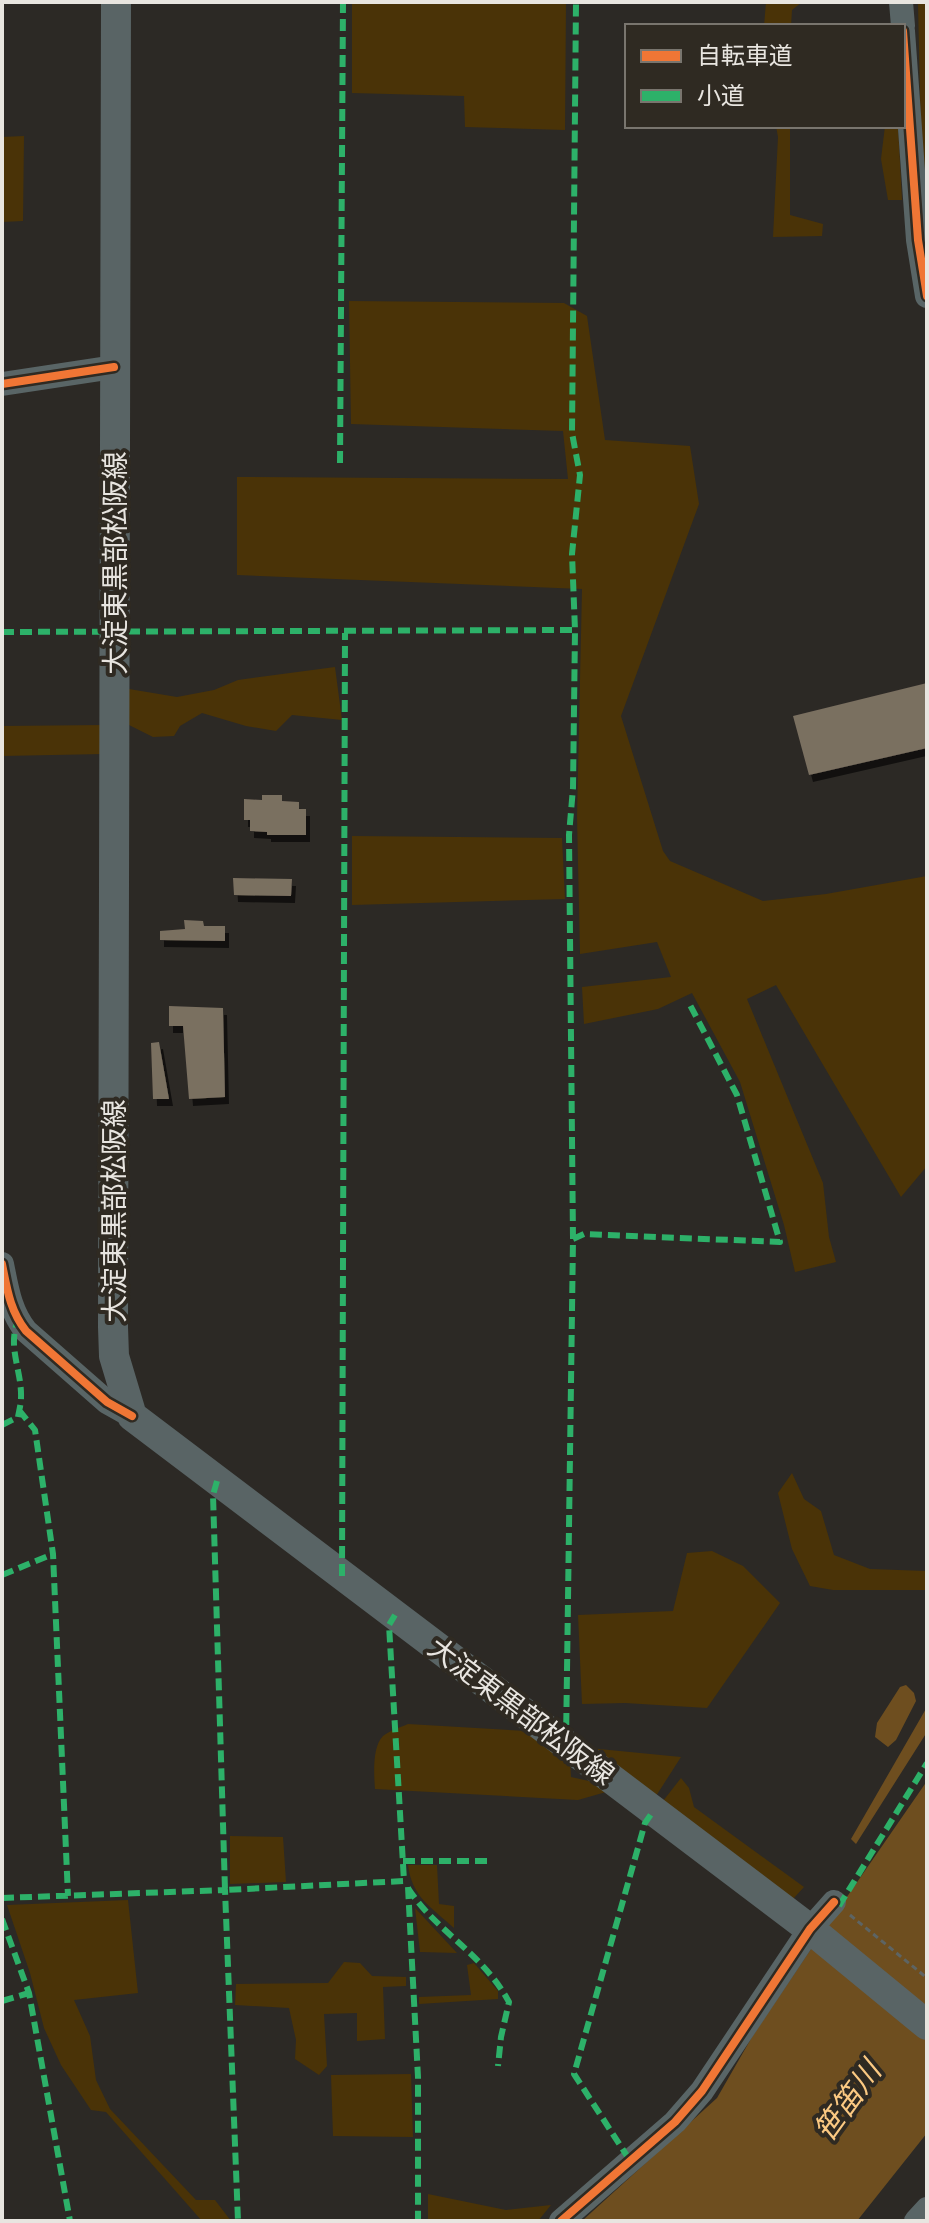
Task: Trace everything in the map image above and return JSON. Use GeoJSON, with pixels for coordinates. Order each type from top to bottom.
{"type":"FeatureCollection","features":[{"type":"Feature","properties":{"kind":"main road","name":"大淀東黒部松阪線"},"geometry":{"type":"LineString","coordinates":[[116,2],[113,1327],[114,1356],[132,1416],[812,1931],[927,2025]]}},
{"type":"Feature","properties":{"kind":"street"},"geometry":{"type":"LineString","coordinates":[[901,2],[903,24]]}},
{"type":"Feature","properties":{"kind":"street"},"geometry":{"type":"LineString","coordinates":[[905,56],[918,240],[927,296]]}},
{"type":"Feature","properties":{"kind":"street"},"geometry":{"type":"LineString","coordinates":[[2,384],[114,367]]}},
{"type":"Feature","properties":{"kind":"street"},"geometry":{"type":"LineString","coordinates":[[2,1264],[10,1303],[26,1331],[107,1402],[132,1416]]}},
{"type":"Feature","properties":{"kind":"street"},"geometry":{"type":"LineString","coordinates":[[561,2221],[675,2122],[702,2091],[812,1931],[842,1908]]}},
{"type":"Feature","properties":{"kind":"street"},"geometry":{"type":"LineString","coordinates":[[916,2221],[927,2209]]}},
{"type":"Feature","properties":{"kind":"path"},"geometry":{"type":"LineString","coordinates":[[842,1908],[927,1978]]}},
{"type":"Feature","properties":{"kind":"shaded area"},"geometry":{"type":"Polygon","coordinates":[[[352,2],[566,2],[565,130],[465,127],[464,96],[352,93],[352,2]]]}},
{"type":"Feature","properties":{"kind":"shaded area"},"geometry":{"type":"Polygon","coordinates":[[[766,2],[802,2],[792,10],[791,24],[764,24],[766,2]]]}},
{"type":"Feature","properties":{"kind":"shaded area"},"geometry":{"type":"Polygon","coordinates":[[[918,2],[927,2],[927,256],[923,234],[918,2]]]}},
{"type":"Feature","properties":{"kind":"shaded area"},"geometry":{"type":"Polygon","coordinates":[[[776,128],[790,128],[790,215],[823,224],[822,236],[773,237],[776,128]]]}},
{"type":"Feature","properties":{"kind":"shaded area"},"geometry":{"type":"Polygon","coordinates":[[[885,128],[898,128],[902,200],[888,200],[881,159],[885,128]]]}},
{"type":"Feature","properties":{"kind":"shaded area"},"geometry":{"type":"Polygon","coordinates":[[[24,136],[23,221],[2,222],[2,137],[24,136]]]}},
{"type":"Feature","properties":{"kind":"shaded area"},"geometry":{"type":"Polygon","coordinates":[[[349,301],[564,303],[587,316],[605,440],[690,446],[699,504],[621,716],[663,851],[670,861],[763,901],[826,894],[927,876],[927,1166],[901,1197],[776,985],[747,999],[823,1183],[829,1237],[836,1262],[795,1272],[784,1225],[740,1082],[692,993],[658,1009],[584,1024],[582,987],[671,977],[657,942],[580,954],[577,817],[582,589],[237,575],[237,477],[568,479],[563,431],[351,424],[349,301]]]}},
{"type":"Feature","properties":{"kind":"shaded area"},"geometry":{"type":"Polygon","coordinates":[[[335,667],[342,720],[292,715],[276,731],[202,713],[180,726],[174,736],[153,737],[127,724],[123,688],[177,697],[214,690],[238,680],[335,667]]]}},
{"type":"Feature","properties":{"kind":"shaded area"},"geometry":{"type":"Polygon","coordinates":[[[104,725],[104,754],[2,756],[2,726],[104,725]]]}},
{"type":"Feature","properties":{"kind":"shaded area"},"geometry":{"type":"Polygon","coordinates":[[[352,836],[562,838],[565,899],[352,905],[352,836]]]}},
{"type":"Feature","properties":{"kind":"shaded area"},"geometry":{"type":"Polygon","coordinates":[[[792,1473],[804,1499],[821,1511],[834,1555],[870,1569],[927,1571],[927,1590],[833,1590],[810,1586],[792,1549],[778,1493],[792,1473]]]}},
{"type":"Feature","properties":{"kind":"shaded area"},"geometry":{"type":"Polygon","coordinates":[[[712,1551],[743,1566],[780,1603],[707,1708],[582,1704],[578,1615],[673,1611],[687,1553],[712,1551]]]}},
{"type":"Feature","properties":{"kind":"shaded area"},"geometry":{"type":"Polygon","coordinates":[[[408,1724],[527,1731],[570,1760],[571,1777],[589,1781],[606,1792],[578,1800],[375,1789],[374,1761],[379,1741],[386,1734],[408,1724]]]}},
{"type":"Feature","properties":{"kind":"shaded area"},"geometry":{"type":"Polygon","coordinates":[[[589,1748],[681,1757],[656,1796],[589,1748]]]}},
{"type":"Feature","properties":{"kind":"shaded area"},"geometry":{"type":"Polygon","coordinates":[[[681,1778],[689,1788],[694,1807],[804,1887],[793,1899],[663,1801],[681,1778]]]}},
{"type":"Feature","properties":{"kind":"shaded area"},"geometry":{"type":"Polygon","coordinates":[[[230,1836],[283,1837],[286,1882],[230,1884],[230,1836]]]}},
{"type":"Feature","properties":{"kind":"shaded area"},"geometry":{"type":"Polygon","coordinates":[[[408,1865],[437,1865],[439,1904],[454,1906],[454,1928],[418,1893],[408,1865]]]}},
{"type":"Feature","properties":{"kind":"shaded area"},"geometry":{"type":"Polygon","coordinates":[[[128,1900],[138,1993],[74,2000],[90,2036],[96,2080],[110,2109],[196,2200],[215,2200],[231,2221],[202,2221],[106,2112],[91,2110],[61,2065],[44,2028],[30,1973],[7,1905],[128,1900]]]}},
{"type":"Feature","properties":{"kind":"shaded area"},"geometry":{"type":"Polygon","coordinates":[[[415,1908],[457,1953],[420,1952],[415,1908]]]}},
{"type":"Feature","properties":{"kind":"shaded area"},"geometry":{"type":"Polygon","coordinates":[[[344,1962],[360,1963],[372,1976],[406,1977],[406,1986],[383,1987],[385,2039],[357,2041],[357,2013],[324,2014],[327,2066],[319,2075],[295,2059],[296,2040],[289,2008],[235,2005],[236,1984],[328,1983],[344,1962]]]}},
{"type":"Feature","properties":{"kind":"shaded area"},"geometry":{"type":"Polygon","coordinates":[[[474,1963],[498,1991],[498,1999],[419,2004],[419,1997],[471,1995],[467,1965],[474,1963]]]}},
{"type":"Feature","properties":{"kind":"shaded area"},"geometry":{"type":"Polygon","coordinates":[[[411,2074],[413,2137],[333,2136],[331,2075],[411,2074]]]}},
{"type":"Feature","properties":{"kind":"shaded area"},"geometry":{"type":"Polygon","coordinates":[[[428,2194],[506,2210],[551,2205],[538,2221],[428,2221],[428,2194]]]}},
{"type":"Feature","properties":{"kind":"water"},"geometry":{"type":"Polygon","coordinates":[[[906,1685],[914,1693],[916,1701],[896,1740],[888,1747],[875,1737],[877,1723],[900,1687],[906,1685]]]}},
{"type":"Feature","properties":{"kind":"water"},"geometry":{"type":"Polygon","coordinates":[[[927,1707],[927,1732],[856,1844],[851,1839],[927,1707]]]}},
{"type":"Feature","properties":{"kind":"water","name":"笹笛川"},"geometry":{"type":"Polygon","coordinates":[[[927,1781],[927,2133],[857,2221],[582,2221],[717,2098],[752,2037],[927,1781]]]}},
{"type":"Feature","properties":{"kind":"building"},"geometry":{"type":"Polygon","coordinates":[[[927,683],[927,748],[809,775],[793,716],[927,683]]]}},
{"type":"Feature","properties":{"kind":"building"},"geometry":{"type":"Polygon","coordinates":[[[262,795],[282,795],[282,801],[299,802],[299,809],[306,809],[306,835],[267,835],[267,832],[250,831],[250,820],[244,820],[244,799],[262,800],[262,795]]]}},
{"type":"Feature","properties":{"kind":"building"},"geometry":{"type":"Polygon","coordinates":[[[233,878],[292,879],[291,896],[234,895],[233,878]]]}},
{"type":"Feature","properties":{"kind":"building"},"geometry":{"type":"Polygon","coordinates":[[[184,920],[203,921],[204,926],[225,926],[225,941],[160,940],[160,931],[185,929],[184,920]]]}},
{"type":"Feature","properties":{"kind":"building"},"geometry":{"type":"Polygon","coordinates":[[[169,1006],[223,1008],[225,1097],[189,1099],[183,1026],[169,1026],[169,1006]]]}},
{"type":"Feature","properties":{"kind":"building"},"geometry":{"type":"Polygon","coordinates":[[[159,1042],[169,1099],[153,1099],[151,1043],[159,1042]]]}},
{"type":"Feature","properties":{"kind":"marked path"},"geometry":{"type":"LineString","coordinates":[[340,463],[343,2]]}},
{"type":"Feature","properties":{"kind":"marked path"},"geometry":{"type":"LineString","coordinates":[[566,1743],[573,1239],[569,835],[573,788],[575,630],[572,554],[580,475],[572,433],[576,2]]}},
{"type":"Feature","properties":{"kind":"marked path"},"geometry":{"type":"LineString","coordinates":[[2,632],[575,630]]}},
{"type":"Feature","properties":{"kind":"marked path"},"geometry":{"type":"LineString","coordinates":[[342,1576],[345,633]]}},
{"type":"Feature","properties":{"kind":"marked path"},"geometry":{"type":"LineString","coordinates":[[573,1239],[584,1234],[780,1242],[737,1095],[689,1003]]}},
{"type":"Feature","properties":{"kind":"marked path"},"geometry":{"type":"LineString","coordinates":[[2,1425],[18,1417],[20,1405],[21,1388],[14,1350],[18,1320]]}},
{"type":"Feature","properties":{"kind":"marked path"},"geometry":{"type":"LineString","coordinates":[[19,1410],[35,1430],[53,1554],[68,1896]]}},
{"type":"Feature","properties":{"kind":"marked path"},"geometry":{"type":"LineString","coordinates":[[217,1481],[213,1495],[225,1890],[404,1881],[389,1625],[395,1615]]}},
{"type":"Feature","properties":{"kind":"marked path"},"geometry":{"type":"LineString","coordinates":[[2,1575],[53,1554]]}},
{"type":"Feature","properties":{"kind":"marked path"},"geometry":{"type":"LineString","coordinates":[[839,1906],[927,1763]]}},
{"type":"Feature","properties":{"kind":"marked path"},"geometry":{"type":"LineString","coordinates":[[629,2159],[574,2074],[645,1823],[654,1810]]}},
{"type":"Feature","properties":{"kind":"marked path"},"geometry":{"type":"LineString","coordinates":[[403,1861],[492,1861]]}},
{"type":"Feature","properties":{"kind":"marked path"},"geometry":{"type":"LineString","coordinates":[[408,1887],[418,2077],[418,2221]]}},
{"type":"Feature","properties":{"kind":"marked path"},"geometry":{"type":"LineString","coordinates":[[408,1888],[431,1917],[486,1969],[509,2002],[498,2066]]}},
{"type":"Feature","properties":{"kind":"marked path"},"geometry":{"type":"LineString","coordinates":[[2,1898],[225,1890],[238,2221]]}},
{"type":"Feature","properties":{"kind":"marked path"},"geometry":{"type":"LineString","coordinates":[[2,1919],[29,1993],[70,2221]]}},
{"type":"Feature","properties":{"kind":"marked path"},"geometry":{"type":"LineString","coordinates":[[2,2001],[29,1993]]}},
{"type":"Feature","properties":{"kind":"cycle path"},"geometry":{"type":"LineString","coordinates":[[905,59],[918,240],[927,296]]}},
{"type":"Feature","properties":{"kind":"cycle path"},"geometry":{"type":"LineString","coordinates":[[2,384],[114,367]]}},
{"type":"Feature","properties":{"kind":"cycle path"},"geometry":{"type":"LineString","coordinates":[[2,1264],[13,1308],[26,1331],[107,1402],[132,1416]]}},
{"type":"Feature","properties":{"kind":"cycle path"},"geometry":{"type":"LineString","coordinates":[[561,2221],[675,2122],[702,2091],[810,1929],[834,1902]]}}]}
